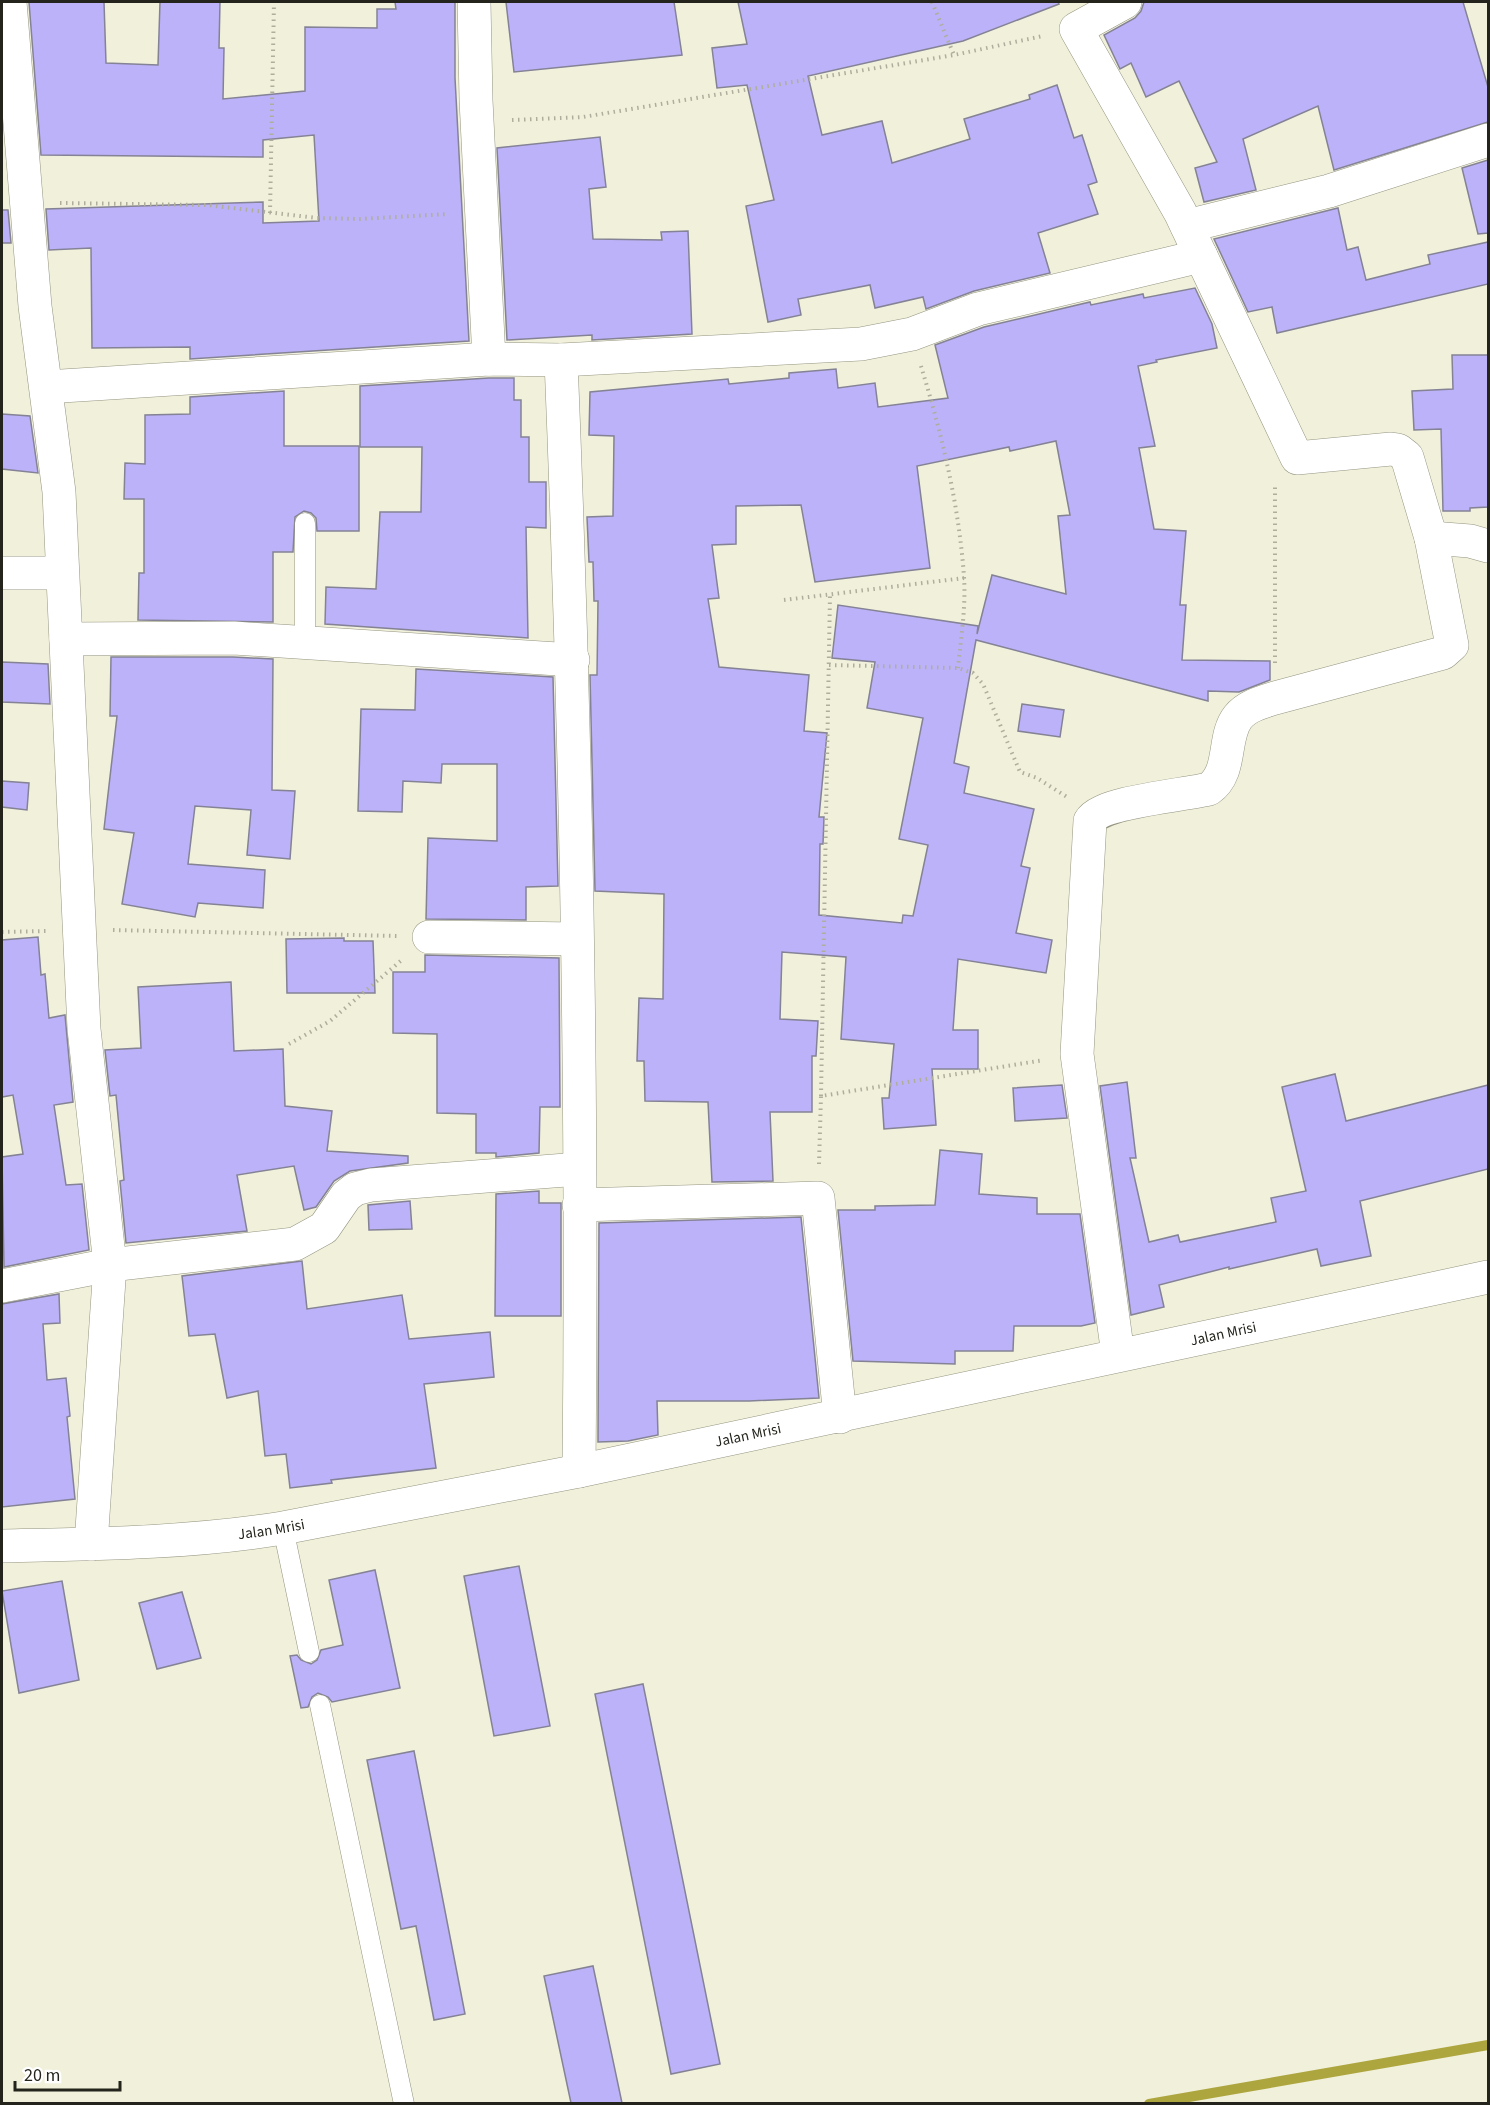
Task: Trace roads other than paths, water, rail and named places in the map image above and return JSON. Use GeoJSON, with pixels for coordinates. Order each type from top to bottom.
{"type":"FeatureCollection","features":[{"type":"Feature","properties":{"kind":"street"},"geometry":{"type":"LineString","coordinates":[[10,2],[35,306],[59,492],[84,1029],[110,1265],[91,1544]]}},
{"type":"Feature","properties":{"kind":"street"},"geometry":{"type":"LineString","coordinates":[[474,2],[477,121],[489,359]]}},
{"type":"Feature","properties":{"kind":"street"},"geometry":{"type":"LineString","coordinates":[[1118,1355],[1077,1054],[1088,833],[1093,815],[1110,808],[1209,789],[1221,778],[1236,719],[1251,707],[1275,698],[1443,653],[1451,648],[1452,639],[1431,538],[1407,458],[1398,450],[1297,458],[1187,226],[1076,29],[1125,2]]}},
{"type":"Feature","properties":{"kind":"street"},"geometry":{"type":"LineString","coordinates":[[1187,226],[1329,191],[1488,140]]}},
{"type":"Feature","properties":{"kind":"street"},"geometry":{"type":"LineString","coordinates":[[46,387],[489,359],[561,360],[861,344],[912,334],[978,309],[1201,256]]}},
{"type":"Feature","properties":{"kind":"street"},"geometry":{"type":"LineString","coordinates":[[561,360],[573,660],[579,1169],[579,1472]]}},
{"type":"Feature","properties":{"kind":"street"},"geometry":{"type":"LineString","coordinates":[[1431,538],[1470,541],[1488,546]]}},
{"type":"Feature","properties":{"kind":"street"},"geometry":{"type":"LineString","coordinates":[[2,573],[63,573]]}},
{"type":"Feature","properties":{"kind":"street"},"geometry":{"type":"LineString","coordinates":[[66,639],[234,638],[573,660]]}},
{"type":"Feature","properties":{"kind":"street"},"geometry":{"type":"LineString","coordinates":[[429,937],[576,939]]}},
{"type":"Feature","properties":{"kind":"street"},"geometry":{"type":"LineString","coordinates":[[2,1286],[110,1265],[295,1244],[324,1228],[346,1196],[355,1189],[371,1185],[579,1169]]}},
{"type":"Feature","properties":{"kind":"street"},"geometry":{"type":"LineString","coordinates":[[579,1205],[818,1198],[840,1417]]}},
{"type":"Feature","properties":{"kind":"street","name":"Jalan Mrisi"},"geometry":{"type":"LineString","coordinates":[[2,1546],[91,1544],[248,1534],[284,1528],[579,1472],[1488,1277]]}},
{"type":"Feature","properties":{"kind":"lane"},"geometry":{"type":"LineString","coordinates":[[305,523],[305,643]]}},
{"type":"Feature","properties":{"kind":"lane"},"geometry":{"type":"LineString","coordinates":[[284,1528],[309,1652]]}},
{"type":"Feature","properties":{"kind":"lane"},"geometry":{"type":"LineString","coordinates":[[320,1704],[404,2103]]}},
{"type":"Feature","properties":{"kind":"waterway"},"geometry":{"type":"LineString","coordinates":[[1149,2104],[1488,2045]]}}]}
